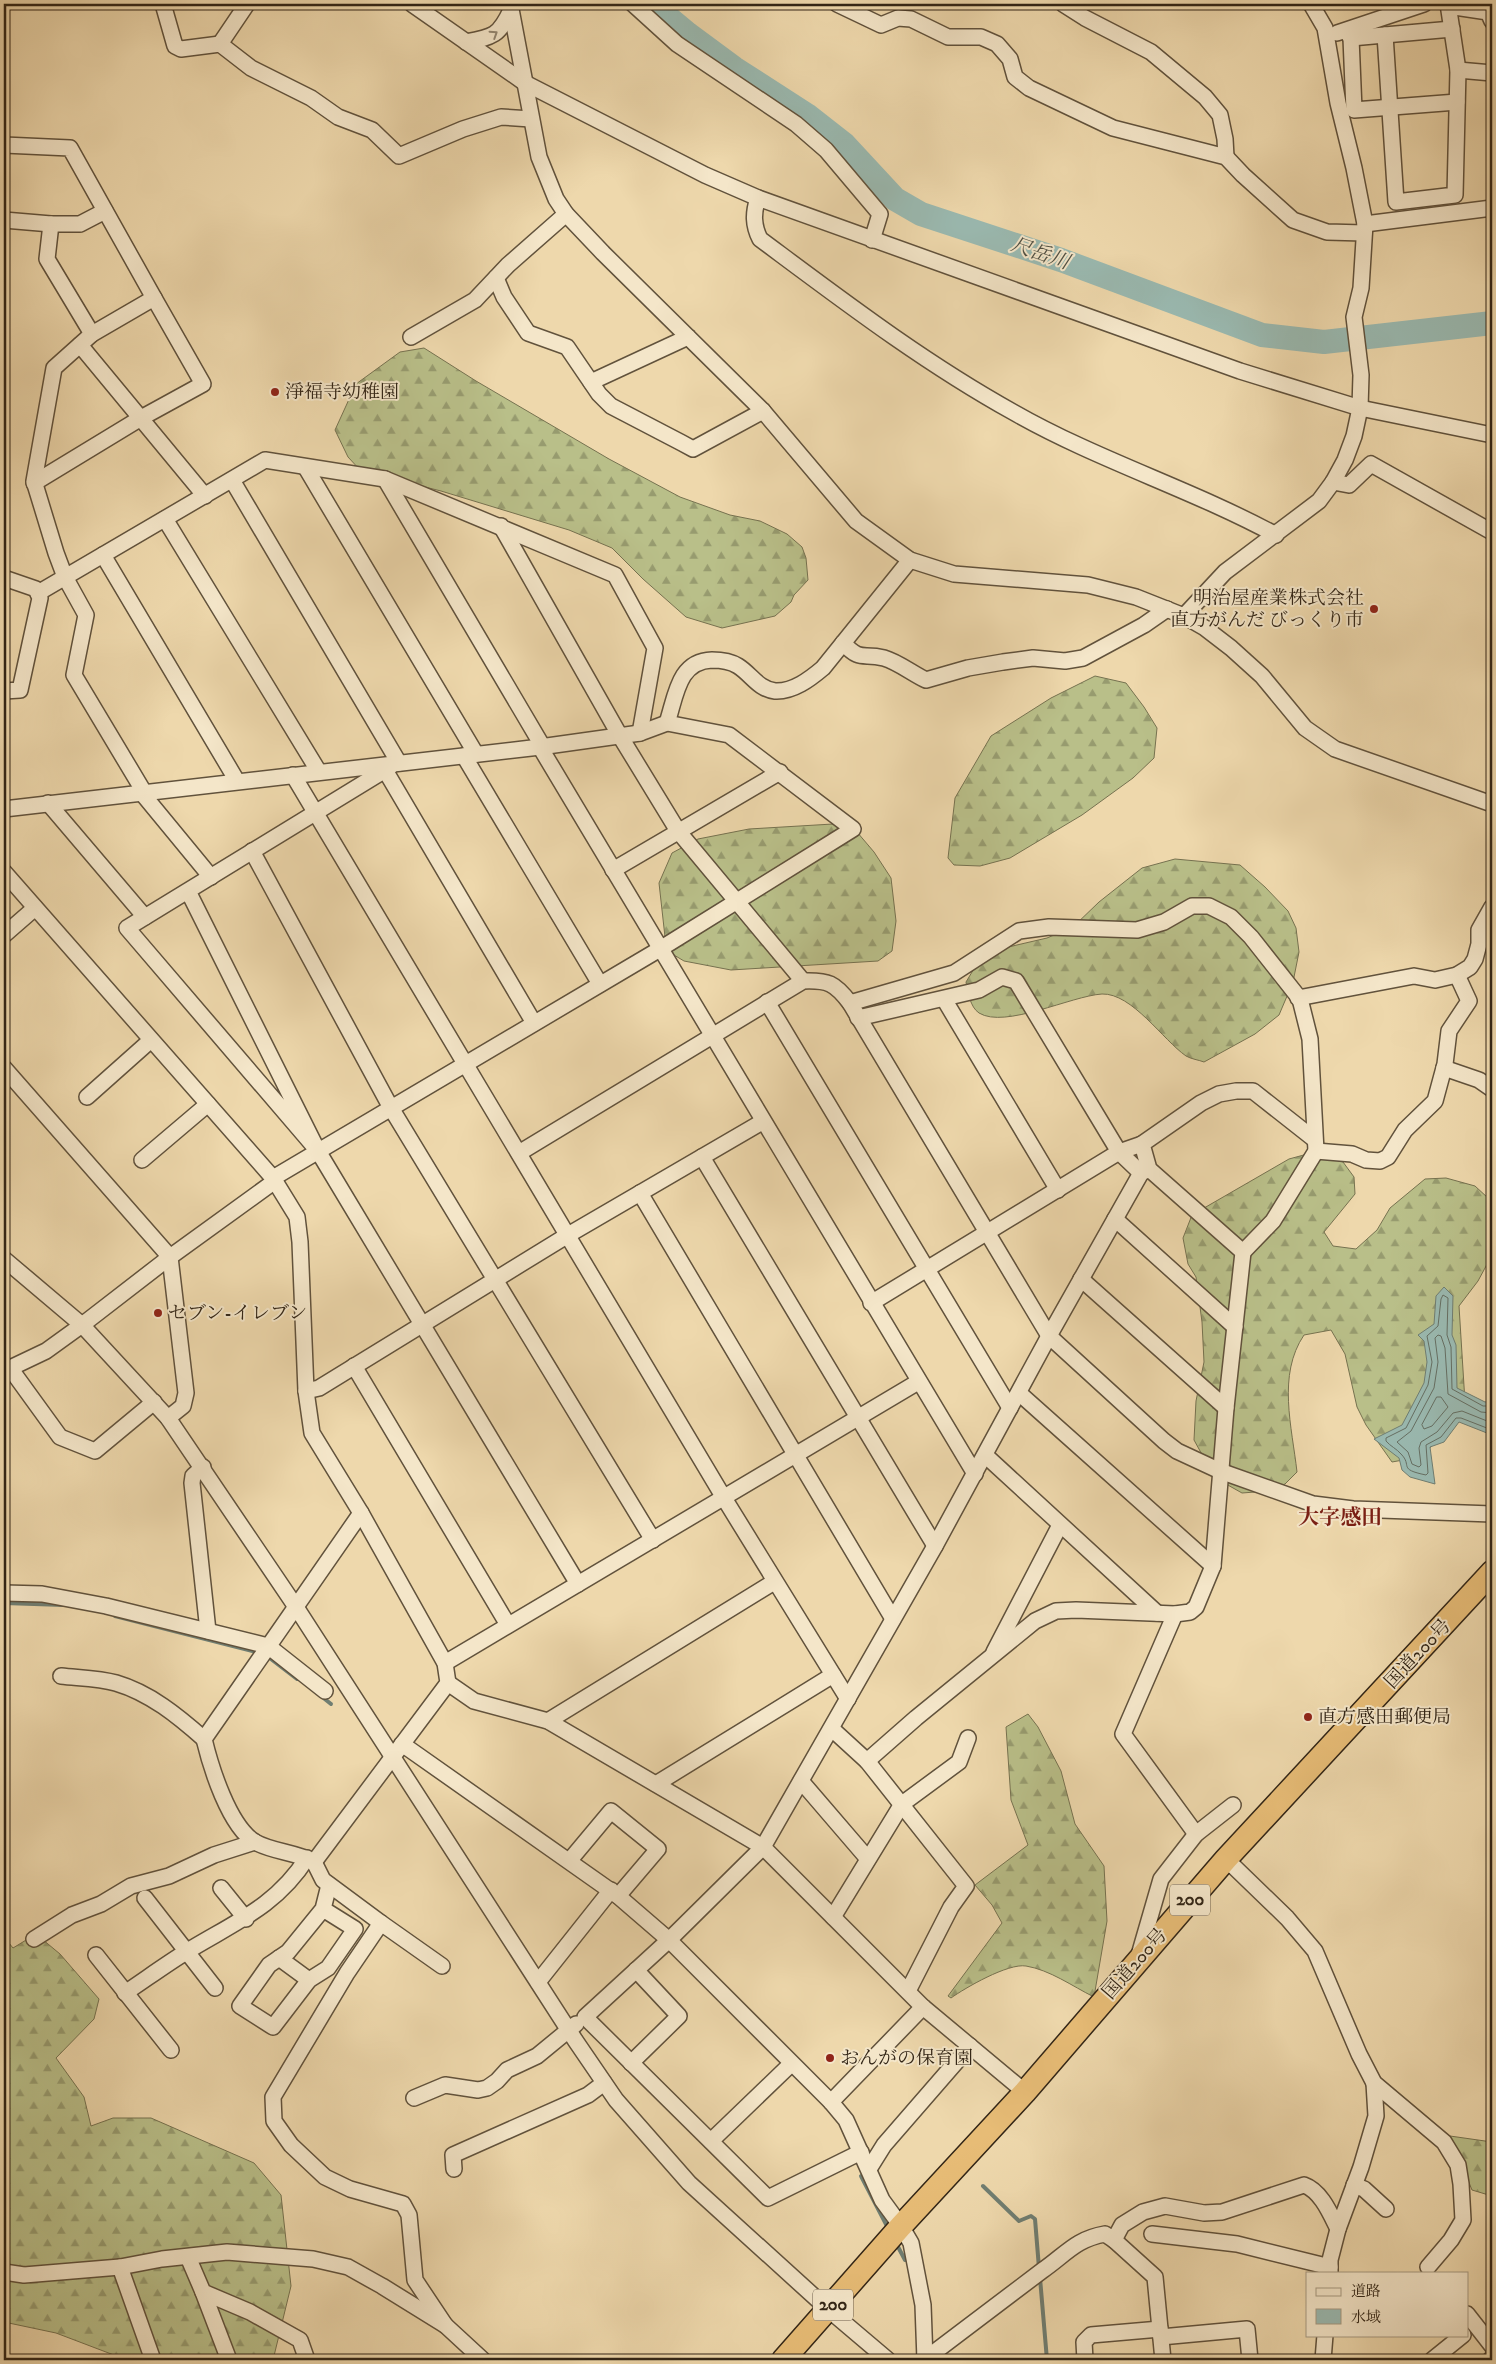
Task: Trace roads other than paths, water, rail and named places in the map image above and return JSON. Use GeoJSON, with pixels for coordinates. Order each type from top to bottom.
{"type":"FeatureCollection","features":[{"type":"Feature","properties":{"kind":"highway","name":"国道200号"},"geometry":{"type":"LineString","coordinates":[[784,2360],[893,2236],[1025,2092],[1226,1859],[1492,1572]]}},
{"type":"Feature","properties":{"kind":"street"},"geometry":{"type":"LineString","coordinates":[[163,4],[175,46],[181,49],[220,44],[251,68],[311,98],[338,117],[372,130],[399,156],[463,129],[501,117],[531,119]]}},
{"type":"Feature","properties":{"kind":"street"},"geometry":{"type":"LineString","coordinates":[[220,44],[247,4]]}},
{"type":"Feature","properties":{"kind":"street"},"geometry":{"type":"LineString","coordinates":[[412,4],[524,83],[705,175],[758,198],[1240,371],[1360,408],[1492,435]]}},
{"type":"Feature","properties":{"kind":"street"},"geometry":{"type":"LineString","coordinates":[[633,4],[677,44],[796,124],[826,150],[880,214],[872,240]]}},
{"type":"Feature","properties":{"kind":"street"},"geometry":{"type":"LineString","coordinates":[[837,4],[859,8],[881,24],[898,18],[911,19],[948,38],[981,37],[997,44],[1010,59],[1015,77],[1029,88],[1113,128],[1226,157],[1243,176],[1293,220],[1327,232],[1365,229],[1492,208]]}},
{"type":"Feature","properties":{"kind":"street"},"geometry":{"type":"LineString","coordinates":[[1064,4],[1085,18],[1151,52],[1205,97],[1220,115],[1225,139],[1226,157]]}},
{"type":"Feature","properties":{"kind":"street"},"geometry":{"type":"LineString","coordinates":[[1184,616],[1225,572],[1319,501],[1333,482],[1354,436],[1360,408],[1361,375],[1354,317],[1361,288],[1365,229],[1354,168],[1338,103],[1325,28],[1311,4]]}},
{"type":"Feature","properties":{"kind":"street"},"geometry":{"type":"LineString","coordinates":[[1348,34],[1400,8],[1424,4]]}},
{"type":"Feature","properties":{"kind":"street"},"geometry":{"type":"LineString","coordinates":[[1385,35],[1396,202],[1455,194],[1458,70],[1448,5],[1488,12],[1492,21]]}},
{"type":"Feature","properties":{"kind":"street"},"geometry":{"type":"LineString","coordinates":[[466,42],[491,38],[503,27],[511,7]]}},
{"type":"Feature","properties":{"kind":"street"},"geometry":{"type":"LineString","coordinates":[[511,7],[538,157],[556,199],[566,214],[762,410],[856,521],[910,560],[954,574],[1088,585],[1136,597],[1184,616],[1205,628],[1231,648],[1262,676],[1305,728],[1335,748],[1492,804]]}},
{"type":"Feature","properties":{"kind":"street"},"geometry":{"type":"LineString","coordinates":[[1326,36],[1348,34],[1385,35],[1452,30]]}},
{"type":"Feature","properties":{"kind":"street"},"geometry":{"type":"LineString","coordinates":[[1348,34],[1354,110],[1457,102]]}},
{"type":"Feature","properties":{"kind":"street"},"geometry":{"type":"LineString","coordinates":[[1458,70],[1492,73]]}},
{"type":"Feature","properties":{"kind":"street"},"geometry":{"type":"LineString","coordinates":[[4,145],[70,148],[203,384],[34,483]]}},
{"type":"Feature","properties":{"kind":"street"},"geometry":{"type":"LineString","coordinates":[[758,198],[754,209],[755,228],[760,239],[866,318],[940,369],[1014,413],[1095,452],[1238,515],[1276,535]]}},
{"type":"Feature","properties":{"kind":"street"},"geometry":{"type":"LineString","coordinates":[[4,220],[51,224],[80,224],[105,211]]}},
{"type":"Feature","properties":{"kind":"street"},"geometry":{"type":"LineString","coordinates":[[411,337],[475,300],[496,278],[566,214]]}},
{"type":"Feature","properties":{"kind":"street"},"geometry":{"type":"LineString","coordinates":[[51,224],[47,259],[92,334]]}},
{"type":"Feature","properties":{"kind":"street"},"geometry":{"type":"LineString","coordinates":[[496,278],[504,297],[528,332],[566,347],[611,406],[622,414],[693,449],[762,410]]}},
{"type":"Feature","properties":{"kind":"street"},"geometry":{"type":"LineString","coordinates":[[154,298],[92,334],[54,368],[41,432],[34,483],[65,577],[86,615],[74,676],[143,792],[211,877]]}},
{"type":"Feature","properties":{"kind":"street"},"geometry":{"type":"LineString","coordinates":[[591,382],[688,337]]}},
{"type":"Feature","properties":{"kind":"street"},"geometry":{"type":"LineString","coordinates":[[80,345],[206,496]]}},
{"type":"Feature","properties":{"kind":"street"},"geometry":{"type":"LineString","coordinates":[[38,593],[265,460],[385,479],[615,575],[655,648],[640,733]]}},
{"type":"Feature","properties":{"kind":"street"},"geometry":{"type":"LineString","coordinates":[[1333,482],[1349,486],[1371,464],[1492,532]]}},
{"type":"Feature","properties":{"kind":"street"},"geometry":{"type":"LineString","coordinates":[[306,468],[600,984]]}},
{"type":"Feature","properties":{"kind":"street"},"geometry":{"type":"LineString","coordinates":[[385,479],[710,1036],[974,1474]]}},
{"type":"Feature","properties":{"kind":"street"},"geometry":{"type":"LineString","coordinates":[[232,480],[393,765],[534,1023]]}},
{"type":"Feature","properties":{"kind":"street"},"geometry":{"type":"LineString","coordinates":[[165,519],[319,772]]}},
{"type":"Feature","properties":{"kind":"street"},"geometry":{"type":"LineString","coordinates":[[501,526],[620,736],[678,832],[803,981]]}},
{"type":"Feature","properties":{"kind":"street"},"geometry":{"type":"LineString","coordinates":[[103,555],[237,781]]}},
{"type":"Feature","properties":{"kind":"street"},"geometry":{"type":"LineString","coordinates":[[668,723],[680,684],[688,667],[702,660],[721,660],[738,666],[762,688],[776,691],[807,681],[823,668],[910,560]]}},
{"type":"Feature","properties":{"kind":"street"},"geometry":{"type":"LineString","coordinates":[[4,578],[36,589],[40,598],[20,690],[4,691]]}},
{"type":"Feature","properties":{"kind":"street"},"geometry":{"type":"LineString","coordinates":[[842,643],[859,657],[885,658],[926,680],[968,668],[1002,662],[1033,658],[1065,662],[1083,658],[1144,625],[1167,609]]}},
{"type":"Feature","properties":{"kind":"street"},"geometry":{"type":"LineString","coordinates":[[4,809],[541,747],[640,733],[668,723],[729,735],[853,829],[660,948],[318,1151],[274,1180],[170,1257],[82,1326],[46,1351],[7,1369],[60,1437],[95,1451],[154,1402]]}},
{"type":"Feature","properties":{"kind":"street"},"geometry":{"type":"LineString","coordinates":[[318,1151],[127,928],[393,765]]}},
{"type":"Feature","properties":{"kind":"street"},"geometry":{"type":"LineString","coordinates":[[613,870],[780,772]]}},
{"type":"Feature","properties":{"kind":"street"},"geometry":{"type":"LineString","coordinates":[[293,775],[774,1582],[848,1699]]}},
{"type":"Feature","properties":{"kind":"street"},"geometry":{"type":"LineString","coordinates":[[48,803],[145,917]]}},
{"type":"Feature","properties":{"kind":"street"},"geometry":{"type":"LineString","coordinates":[[252,851],[391,1108],[652,1540]]}},
{"type":"Feature","properties":{"kind":"street"},"geometry":{"type":"LineString","coordinates":[[4,872],[274,1180],[297,1217],[300,1242],[306,1391],[312,1433],[361,1513],[445,1663],[448,1683],[310,1860],[269,1902],[246,1919],[187,1952],[125,1993]]}},
{"type":"Feature","properties":{"kind":"street"},"geometry":{"type":"LineString","coordinates":[[188,891],[318,1151],[578,1584]]}},
{"type":"Feature","properties":{"kind":"street"},"geometry":{"type":"LineString","coordinates":[[850,1003],[954,973],[1019,932],[1050,927],[1137,930],[1164,922],[1192,906],[1209,906],[1231,917],[1252,937],[1298,998],[1310,1039],[1315,1145],[1273,1221],[1243,1252],[1226,1408],[1213,1566],[1196,1607],[1190,1612],[1175,1614],[1076,1610],[1056,1611],[1035,1621],[916,1718],[867,1762]]}},
{"type":"Feature","properties":{"kind":"street"},"geometry":{"type":"LineString","coordinates":[[1298,998],[1414,976],[1434,980],[1457,975],[1470,967],[1475,959],[1479,944],[1479,930],[1492,907]]}},
{"type":"Feature","properties":{"kind":"street"},"geometry":{"type":"LineString","coordinates":[[4,935],[35,908]]}},
{"type":"Feature","properties":{"kind":"street"},"geometry":{"type":"LineString","coordinates":[[871,1303],[1119,1152],[1142,1144],[1201,1103],[1219,1094],[1253,1091],[1315,1145],[1352,1154],[1366,1160],[1380,1161],[1388,1157],[1405,1130],[1435,1101],[1444,1068],[1449,1031],[1469,1001],[1457,975]]}},
{"type":"Feature","properties":{"kind":"street"},"geometry":{"type":"LineString","coordinates":[[858,1018],[979,990],[1002,978],[1016,981],[1119,1152],[1145,1171],[1243,1252]]}},
{"type":"Feature","properties":{"kind":"street"},"geometry":{"type":"LineString","coordinates":[[519,1152],[803,981],[823,980],[839,989],[850,1003],[986,1234],[1049,1336],[1164,1441],[1177,1451],[1220,1471],[1314,1504],[1353,1509],[1492,1514]]}},
{"type":"Feature","properties":{"kind":"street"},"geometry":{"type":"LineString","coordinates":[[944,999],[1058,1190]]}},
{"type":"Feature","properties":{"kind":"street"},"geometry":{"type":"LineString","coordinates":[[767,1002],[1010,1408]]}},
{"type":"Feature","properties":{"kind":"street"},"geometry":{"type":"LineString","coordinates":[[87,1097],[151,1040]]}},
{"type":"Feature","properties":{"kind":"street"},"geometry":{"type":"LineString","coordinates":[[4,1068],[170,1257],[186,1393],[183,1406],[168,1418]]}},
{"type":"Feature","properties":{"kind":"street"},"geometry":{"type":"LineString","coordinates":[[1444,1068],[1479,1080],[1492,1089]]}},
{"type":"Feature","properties":{"kind":"street"},"geometry":{"type":"LineString","coordinates":[[142,1160],[208,1104]]}},
{"type":"Feature","properties":{"kind":"street"},"geometry":{"type":"LineString","coordinates":[[306,1391],[320,1388],[568,1235],[762,1122]]}},
{"type":"Feature","properties":{"kind":"street"},"geometry":{"type":"LineString","coordinates":[[414,2098],[446,2085],[478,2090],[487,2088],[497,2082],[507,2070],[537,2056],[585,2017],[669,1940],[763,1847],[935,1546],[1081,1279],[1145,1171],[1142,1144]]}},
{"type":"Feature","properties":{"kind":"street"},"geometry":{"type":"LineString","coordinates":[[702,1157],[935,1546]]}},
{"type":"Feature","properties":{"kind":"street"},"geometry":{"type":"LineString","coordinates":[[640,1193],[893,1619]]}},
{"type":"Feature","properties":{"kind":"street"},"geometry":{"type":"LineString","coordinates":[[1115,1220],[1235,1327]]}},
{"type":"Feature","properties":{"kind":"street"},"geometry":{"type":"LineString","coordinates":[[4,1259],[82,1326],[168,1418],[203,1467],[296,1607],[568,2030],[616,2100],[688,2184],[888,2360]]}},
{"type":"Feature","properties":{"kind":"street"},"geometry":{"type":"LineString","coordinates":[[1081,1279],[1226,1408]]}},
{"type":"Feature","properties":{"kind":"street"},"geometry":{"type":"LineString","coordinates":[[354,1366],[508,1625]]}},
{"type":"Feature","properties":{"kind":"street"},"geometry":{"type":"LineString","coordinates":[[445,1663],[918,1382]]}},
{"type":"Feature","properties":{"kind":"street"},"geometry":{"type":"LineString","coordinates":[[1019,1393],[1213,1566]]}},
{"type":"Feature","properties":{"kind":"street"},"geometry":{"type":"LineString","coordinates":[[985,1455],[1156,1613]]}},
{"type":"Feature","properties":{"kind":"street"},"geometry":{"type":"LineString","coordinates":[[203,1467],[192,1476],[192,1483],[208,1631]]}},
{"type":"Feature","properties":{"kind":"street"},"geometry":{"type":"LineString","coordinates":[[204,1739],[361,1513]]}},
{"type":"Feature","properties":{"kind":"street"},"geometry":{"type":"LineString","coordinates":[[990,1658],[1060,1525]]}},
{"type":"Feature","properties":{"kind":"street"},"geometry":{"type":"LineString","coordinates":[[548,1721],[774,1582]]}},
{"type":"Feature","properties":{"kind":"street"},"geometry":{"type":"LineString","coordinates":[[4,1593],[42,1594],[106,1606],[208,1631],[263,1652],[325,1691]]}},
{"type":"Feature","properties":{"kind":"street"},"geometry":{"type":"LineString","coordinates":[[1175,1614],[1123,1734],[1196,1834]]}},
{"type":"Feature","properties":{"kind":"street"},"geometry":{"type":"LineString","coordinates":[[656,1784],[833,1675]]}},
{"type":"Feature","properties":{"kind":"street"},"geometry":{"type":"LineString","coordinates":[[61,1676],[115,1683],[171,1710],[204,1739],[218,1783],[238,1825],[255,1842],[310,1860],[323,1880],[329,1885],[442,1966]]}},
{"type":"Feature","properties":{"kind":"street"},"geometry":{"type":"LineString","coordinates":[[448,1683],[474,1700],[548,1721],[763,1847],[923,2007],[1025,2092]]}},
{"type":"Feature","properties":{"kind":"street"},"geometry":{"type":"LineString","coordinates":[[832,1729],[867,1762],[966,1886],[951,1906],[908,1991]]}},
{"type":"Feature","properties":{"kind":"street"},"geometry":{"type":"LineString","coordinates":[[833,1917],[902,1804],[959,1762],[968,1738]]}},
{"type":"Feature","properties":{"kind":"street"},"geometry":{"type":"LineString","coordinates":[[402,1744],[615,1893],[669,1940],[831,2102],[846,2120],[869,2169],[882,2200],[893,2236],[911,2243],[923,2305],[925,2357],[932,2354],[1040,2273],[1072,2246],[1088,2237],[1105,2234],[1155,2277],[1163,2360]]}},
{"type":"Feature","properties":{"kind":"street"},"geometry":{"type":"LineString","coordinates":[[802,1781],[868,1859]]}},
{"type":"Feature","properties":{"kind":"street"},"geometry":{"type":"LineString","coordinates":[[1137,1963],[1161,1879],[1196,1834],[1233,1804]]}},
{"type":"Feature","properties":{"kind":"street"},"geometry":{"type":"LineString","coordinates":[[538,1982],[615,1893],[658,1848],[611,1811],[570,1860]]}},
{"type":"Feature","properties":{"kind":"street"},"geometry":{"type":"LineString","coordinates":[[34,1939],[72,1915],[101,1904],[131,1886],[168,1876],[214,1855],[255,1842]]}},
{"type":"Feature","properties":{"kind":"street"},"geometry":{"type":"LineString","coordinates":[[1226,1859],[1287,1918],[1315,1951],[1359,2054],[1374,2083],[1444,2142],[1458,2166],[1463,2220],[1428,2271]]}},
{"type":"Feature","properties":{"kind":"street"},"geometry":{"type":"LineString","coordinates":[[323,1909],[355,1929],[328,1968],[308,1980],[273,2027],[240,2006],[269,1965],[288,1952],[323,1909],[329,1885]]}},
{"type":"Feature","properties":{"kind":"street"},"geometry":{"type":"LineString","coordinates":[[221,1888],[246,1919]]}},
{"type":"Feature","properties":{"kind":"street"},"geometry":{"type":"LineString","coordinates":[[145,1898],[215,1988]]}},
{"type":"Feature","properties":{"kind":"street"},"geometry":{"type":"LineString","coordinates":[[381,1923],[347,1973],[273,2098],[274,2121],[291,2145],[325,2177],[350,2189],[403,2204],[409,2215],[415,2280],[445,2325]]}},
{"type":"Feature","properties":{"kind":"street"},"geometry":{"type":"LineString","coordinates":[[96,1955],[171,2050]]}},
{"type":"Feature","properties":{"kind":"street"},"geometry":{"type":"LineString","coordinates":[[279,1958],[308,1980]]}},
{"type":"Feature","properties":{"kind":"street"},"geometry":{"type":"LineString","coordinates":[[631,2062],[679,2016],[636,1970]]}},
{"type":"Feature","properties":{"kind":"street"},"geometry":{"type":"LineString","coordinates":[[831,2102],[923,2007]]}},
{"type":"Feature","properties":{"kind":"street"},"geometry":{"type":"LineString","coordinates":[[585,2017],[768,2198],[861,2152]]}},
{"type":"Feature","properties":{"kind":"street"},"geometry":{"type":"LineString","coordinates":[[869,2169],[884,2146],[970,2046]]}},
{"type":"Feature","properties":{"kind":"street"},"geometry":{"type":"LineString","coordinates":[[711,2141],[791,2064]]}},
{"type":"Feature","properties":{"kind":"street"},"geometry":{"type":"LineString","coordinates":[[454,2169],[452,2154],[588,2095],[604,2083]]}},
{"type":"Feature","properties":{"kind":"street"},"geometry":{"type":"LineString","coordinates":[[1152,2234],[1237,2244],[1330,2270],[1338,2229],[1376,2116],[1374,2083]]}},
{"type":"Feature","properties":{"kind":"street"},"geometry":{"type":"LineString","coordinates":[[1114,2240],[1122,2225],[1143,2212],[1165,2206],[1204,2213],[1222,2212],[1304,2185],[1312,2188],[1328,2208],[1338,2229]]}},
{"type":"Feature","properties":{"kind":"street"},"geometry":{"type":"LineString","coordinates":[[1354,2185],[1364,2188],[1386,2209]]}},
{"type":"Feature","properties":{"kind":"street"},"geometry":{"type":"LineString","coordinates":[[4,2272],[24,2275],[120,2266],[227,2252],[313,2259],[348,2266],[445,2325],[483,2360]]}},
{"type":"Feature","properties":{"kind":"street"},"geometry":{"type":"LineString","coordinates":[[188,2257],[229,2360]]}},
{"type":"Feature","properties":{"kind":"street"},"geometry":{"type":"LineString","coordinates":[[120,2266],[153,2360]]}},
{"type":"Feature","properties":{"kind":"street"},"geometry":{"type":"LineString","coordinates":[[203,2292],[250,2312],[300,2340],[307,2360]]}},
{"type":"Feature","properties":{"kind":"street"},"geometry":{"type":"LineString","coordinates":[[1470,2323],[1492,2346]]}},
{"type":"Feature","properties":{"kind":"street"},"geometry":{"type":"LineString","coordinates":[[1085,2360],[1084,2342],[1091,2335],[1247,2329],[1250,2360]]}},
{"type":"Feature","properties":{"kind":"street"},"geometry":{"type":"LineString","coordinates":[[1323,2360],[1325,2336]]}},
{"type":"Feature","properties":{"kind":"street"},"geometry":{"type":"LineString","coordinates":[[1432,2360],[1462,2336]]}},
{"type":"Feature","properties":{"kind":"water"},"geometry":{"type":"Polygon","coordinates":[[[1444,1287],[1453,1296],[1452,1335],[1456,1345],[1457,1388],[1485,1402],[1492,1401],[1492,1435],[1459,1422],[1444,1442],[1430,1447],[1435,1484],[1410,1477],[1402,1470],[1399,1458],[1374,1439],[1402,1425],[1424,1383],[1427,1362],[1424,1341],[1418,1335],[1434,1324],[1436,1296],[1444,1287]]]}},
{"type":"Feature","properties":{"kind":"waterway","name":"尺岳川"},"geometry":{"type":"LineString","coordinates":[[652,4],[734,68],[807,115],[844,144],[895,199],[921,214],[1061,260],[1262,335],[1324,342],[1492,323]]}},
{"type":"Feature","properties":{"kind":"waterway"},"geometry":{"type":"LineString","coordinates":[[4,1603],[64,1605]]}},
{"type":"Feature","properties":{"kind":"waterway"},"geometry":{"type":"LineString","coordinates":[[115,1616],[260,1653]]}},
{"type":"Feature","properties":{"kind":"waterway"},"geometry":{"type":"LineString","coordinates":[[267,1656],[297,1679]]}},
{"type":"Feature","properties":{"kind":"waterway"},"geometry":{"type":"LineString","coordinates":[[321,1696],[331,1704]]}},
{"type":"Feature","properties":{"kind":"waterway"},"geometry":{"type":"LineString","coordinates":[[861,2176],[889,2230]]}},
{"type":"Feature","properties":{"kind":"waterway"},"geometry":{"type":"LineString","coordinates":[[983,2186],[1019,2221],[1031,2216],[1035,2219],[1039,2268]]}},
{"type":"Feature","properties":{"kind":"waterway"},"geometry":{"type":"LineString","coordinates":[[896,2243],[905,2260]]}},
{"type":"Feature","properties":{"kind":"waterway"},"geometry":{"type":"LineString","coordinates":[[1040,2278],[1047,2360]]}},
{"type":"Feature","properties":{"kind":"place","name":"淨福寺幼稚園"},"geometry":{"type":"Point","coordinates":[275,392]}},
{"type":"Feature","properties":{"kind":"place","name":"明治屋産業株式会社 直方がんだ びっくり市"},"geometry":{"type":"Point","coordinates":[1374,609]}},
{"type":"Feature","properties":{"kind":"place","name":"セブン-イレブン"},"geometry":{"type":"Point","coordinates":[158,1313]}},
{"type":"Feature","properties":{"kind":"place","name":"直方感田郵便局"},"geometry":{"type":"Point","coordinates":[1308,1717]}},
{"type":"Feature","properties":{"kind":"place","name":"おんがの保育園"},"geometry":{"type":"Point","coordinates":[830,2058]}},
{"type":"Feature","properties":{"kind":"district","name":"大字感田"},"geometry":{"type":"Point","coordinates":[1340,1518]}}]}
